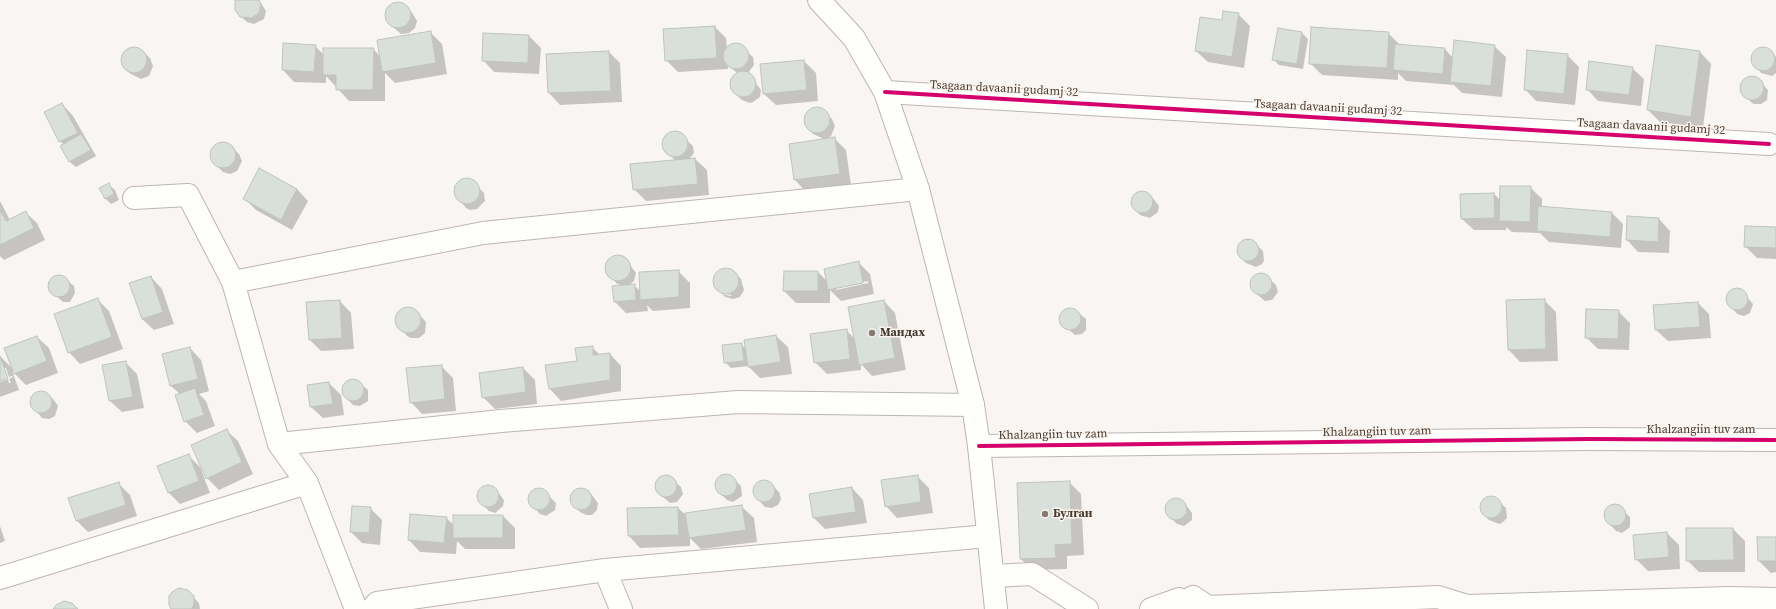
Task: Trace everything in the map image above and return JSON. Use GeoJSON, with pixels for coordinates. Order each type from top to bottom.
{"type":"FeatureCollection","features":[{"type":"Feature","properties":{"kind":"main road"},"geometry":{"type":"LineString","coordinates":[[819,0],[854,38],[885,92],[918,189],[973,405],[979,446],[996,609]]}},
{"type":"Feature","properties":{"kind":"main road","name":"Tsagaan davaanii gudamj 32"},"geometry":{"type":"LineString","coordinates":[[885,92],[1769,144]]}},
{"type":"Feature","properties":{"kind":"main road"},"geometry":{"type":"LineString","coordinates":[[233,282],[483,233],[918,189]]}},
{"type":"Feature","properties":{"kind":"main road"},"geometry":{"type":"LineString","coordinates":[[134,198],[188,195],[233,282],[279,444],[307,483],[356,609]]}},
{"type":"Feature","properties":{"kind":"main road"},"geometry":{"type":"LineString","coordinates":[[279,444],[501,421],[738,402],[973,405]]}},
{"type":"Feature","properties":{"kind":"main road","name":"Khalzangiin tuv zam"},"geometry":{"type":"LineString","coordinates":[[979,446],[1573,440],[1776,440]]}},
{"type":"Feature","properties":{"kind":"main road"},"geometry":{"type":"LineString","coordinates":[[0,578],[307,483]]}},
{"type":"Feature","properties":{"kind":"main road"},"geometry":{"type":"LineString","coordinates":[[372,609],[376,603],[605,570],[988,536]]}},
{"type":"Feature","properties":{"kind":"main road"},"geometry":{"type":"LineString","coordinates":[[605,570],[621,609]]}},
{"type":"Feature","properties":{"kind":"main road"},"geometry":{"type":"LineString","coordinates":[[993,576],[1032,574],[1087,609]]}},
{"type":"Feature","properties":{"kind":"main road"},"geometry":{"type":"LineString","coordinates":[[1151,609],[1179,599],[1185,602],[1193,597],[1208,607],[1438,597],[1467,606],[1730,598],[1776,599]]}},
{"type":"Feature","properties":{"kind":"building"},"geometry":{"type":"Polygon","coordinates":[[[235,0],[259,0],[261,5],[259,13],[252,18],[240,17],[235,10],[235,0]]]}},
{"type":"Feature","properties":{"kind":"building"},"geometry":{"type":"Polygon","coordinates":[[[398,2],[407,6],[411,15],[407,24],[398,28],[389,24],[385,15],[389,6],[398,2]]]}},
{"type":"Feature","properties":{"kind":"building"},"geometry":{"type":"Polygon","coordinates":[[[1223,11],[1239,13],[1232,57],[1195,51],[1200,17],[1222,20],[1223,11]]]}},
{"type":"Feature","properties":{"kind":"building"},"geometry":{"type":"Polygon","coordinates":[[[715,26],[717,58],[665,61],[663,29],[715,26]]]}},
{"type":"Feature","properties":{"kind":"building"},"geometry":{"type":"Polygon","coordinates":[[[1311,27],[1389,32],[1387,68],[1309,64],[1311,27]]]}},
{"type":"Feature","properties":{"kind":"building"},"geometry":{"type":"Polygon","coordinates":[[[1278,28],[1302,32],[1297,64],[1272,60],[1278,28]]]}},
{"type":"Feature","properties":{"kind":"building"},"geometry":{"type":"Polygon","coordinates":[[[431,31],[436,63],[382,72],[377,40],[431,31]]]}},
{"type":"Feature","properties":{"kind":"building"},"geometry":{"type":"Polygon","coordinates":[[[483,33],[529,35],[528,63],[482,61],[483,33]]]}},
{"type":"Feature","properties":{"kind":"building"},"geometry":{"type":"Polygon","coordinates":[[[1454,40],[1495,45],[1491,86],[1450,82],[1454,40]]]}},
{"type":"Feature","properties":{"kind":"building"},"geometry":{"type":"Polygon","coordinates":[[[283,43],[316,45],[314,72],[282,70],[283,43]]]}},
{"type":"Feature","properties":{"kind":"building"},"geometry":{"type":"Polygon","coordinates":[[[736,43],[745,47],[749,56],[745,65],[736,69],[727,65],[723,56],[727,47],[736,43]]]}},
{"type":"Feature","properties":{"kind":"building"},"geometry":{"type":"Polygon","coordinates":[[[1395,44],[1445,48],[1443,74],[1393,70],[1395,44]]]}},
{"type":"Feature","properties":{"kind":"building"},"geometry":{"type":"Polygon","coordinates":[[[1656,45],[1700,51],[1691,117],[1647,110],[1656,45]]]}},
{"type":"Feature","properties":{"kind":"building"},"geometry":{"type":"Polygon","coordinates":[[[134,47],[143,51],[147,60],[143,69],[134,73],[125,69],[121,60],[125,51],[134,47]]]}},
{"type":"Feature","properties":{"kind":"building"},"geometry":{"type":"Polygon","coordinates":[[[1763,47],[1771,51],[1775,59],[1771,67],[1763,71],[1755,67],[1751,59],[1755,51],[1763,47]]]}},
{"type":"Feature","properties":{"kind":"building"},"geometry":{"type":"Polygon","coordinates":[[[323,48],[374,48],[373,90],[336,90],[336,75],[323,75],[323,48]]]}},
{"type":"Feature","properties":{"kind":"building"},"geometry":{"type":"Polygon","coordinates":[[[1527,50],[1568,54],[1564,94],[1524,90],[1527,50]]]}},
{"type":"Feature","properties":{"kind":"building"},"geometry":{"type":"Polygon","coordinates":[[[609,51],[611,91],[548,93],[546,54],[609,51]]]}},
{"type":"Feature","properties":{"kind":"building"},"geometry":{"type":"Polygon","coordinates":[[[804,60],[807,90],[763,94],[760,64],[804,60]]]}},
{"type":"Feature","properties":{"kind":"building"},"geometry":{"type":"Polygon","coordinates":[[[1589,61],[1633,67],[1629,95],[1586,90],[1589,61]]]}},
{"type":"Feature","properties":{"kind":"building"},"geometry":{"type":"Polygon","coordinates":[[[743,71],[752,75],[756,84],[752,93],[743,97],[734,93],[730,84],[734,75],[743,71]]]}},
{"type":"Feature","properties":{"kind":"building"},"geometry":{"type":"Polygon","coordinates":[[[1752,76],[1760,80],[1764,88],[1760,96],[1752,100],[1744,96],[1740,88],[1744,80],[1752,76]]]}},
{"type":"Feature","properties":{"kind":"building"},"geometry":{"type":"Polygon","coordinates":[[[62,103],[78,133],[59,142],[44,112],[62,103]]]}},
{"type":"Feature","properties":{"kind":"building"},"geometry":{"type":"Polygon","coordinates":[[[817,107],[826,111],[830,120],[826,129],[817,133],[808,129],[804,120],[808,111],[817,107]]]}},
{"type":"Feature","properties":{"kind":"building"},"geometry":{"type":"Polygon","coordinates":[[[675,131],[684,135],[688,144],[684,153],[675,157],[666,153],[662,144],[666,135],[675,131]]]}},
{"type":"Feature","properties":{"kind":"building"},"geometry":{"type":"Polygon","coordinates":[[[81,134],[91,150],[69,162],[60,146],[81,134]]]}},
{"type":"Feature","properties":{"kind":"building"},"geometry":{"type":"Polygon","coordinates":[[[835,137],[840,174],[794,180],[789,144],[835,137]]]}},
{"type":"Feature","properties":{"kind":"building"},"geometry":{"type":"Polygon","coordinates":[[[223,142],[232,146],[236,155],[232,164],[223,168],[214,164],[210,155],[214,146],[223,142]]]}},
{"type":"Feature","properties":{"kind":"building"},"geometry":{"type":"Polygon","coordinates":[[[695,158],[698,184],[633,190],[630,164],[695,158]]]}},
{"type":"Feature","properties":{"kind":"building"},"geometry":{"type":"Polygon","coordinates":[[[259,168],[297,189],[281,220],[243,199],[259,168]]]}},
{"type":"Feature","properties":{"kind":"building"},"geometry":{"type":"Polygon","coordinates":[[[467,178],[476,182],[480,191],[476,200],[467,204],[458,200],[454,191],[458,182],[467,178]]]}},
{"type":"Feature","properties":{"kind":"building"},"geometry":{"type":"Polygon","coordinates":[[[109,183],[114,194],[105,199],[99,188],[109,183]]]}},
{"type":"Feature","properties":{"kind":"building"},"geometry":{"type":"Polygon","coordinates":[[[1500,186],[1531,186],[1530,222],[1499,221],[1500,186]]]}},
{"type":"Feature","properties":{"kind":"building"},"geometry":{"type":"Polygon","coordinates":[[[1138,191],[1146,191],[1153,198],[1153,206],[1146,213],[1138,213],[1131,206],[1131,198],[1138,191]]]}},
{"type":"Feature","properties":{"kind":"building"},"geometry":{"type":"Polygon","coordinates":[[[1494,193],[1495,218],[1461,219],[1460,194],[1494,193]]]}},
{"type":"Feature","properties":{"kind":"building"},"geometry":{"type":"Polygon","coordinates":[[[1538,206],[1612,212],[1610,237],[1537,231],[1538,206]]]}},
{"type":"Feature","properties":{"kind":"building"},"geometry":{"type":"Polygon","coordinates":[[[0,209],[6,221],[26,211],[34,228],[0,245],[0,209]]]}},
{"type":"Feature","properties":{"kind":"building"},"geometry":{"type":"Polygon","coordinates":[[[1627,216],[1659,218],[1658,242],[1626,240],[1627,216]]]}},
{"type":"Feature","properties":{"kind":"building"},"geometry":{"type":"Polygon","coordinates":[[[1745,226],[1776,227],[1776,248],[1744,247],[1745,226]]]}},
{"type":"Feature","properties":{"kind":"building"},"geometry":{"type":"Polygon","coordinates":[[[1244,239],[1252,239],[1259,246],[1259,254],[1252,261],[1244,261],[1237,254],[1237,246],[1244,239]]]}},
{"type":"Feature","properties":{"kind":"building"},"geometry":{"type":"Polygon","coordinates":[[[618,255],[627,259],[631,268],[627,277],[618,281],[609,277],[605,268],[609,259],[618,255]]]}},
{"type":"Feature","properties":{"kind":"building"},"geometry":{"type":"Polygon","coordinates":[[[859,261],[863,283],[828,290],[824,269],[859,261]]]}},
{"type":"Feature","properties":{"kind":"building"},"geometry":{"type":"Polygon","coordinates":[[[726,268],[735,272],[739,281],[735,290],[726,294],[717,290],[713,281],[717,272],[726,268]]]}},
{"type":"Feature","properties":{"kind":"building"},"geometry":{"type":"Polygon","coordinates":[[[679,270],[679,297],[640,300],[639,272],[679,270]]]}},
{"type":"Feature","properties":{"kind":"building"},"geometry":{"type":"Polygon","coordinates":[[[784,271],[818,271],[818,291],[783,291],[784,271]]]}},
{"type":"Feature","properties":{"kind":"building"},"geometry":{"type":"Polygon","coordinates":[[[1257,273],[1265,273],[1272,280],[1272,288],[1265,295],[1257,295],[1250,288],[1250,280],[1257,273]]]}},
{"type":"Feature","properties":{"kind":"building"},"geometry":{"type":"Polygon","coordinates":[[[55,275],[63,275],[70,282],[70,290],[63,297],[55,297],[48,290],[48,282],[55,275]]]}},
{"type":"Feature","properties":{"kind":"building"},"geometry":{"type":"Polygon","coordinates":[[[151,276],[163,312],[142,319],[129,283],[151,276]]]}},
{"type":"Feature","properties":{"kind":"building"},"geometry":{"type":"Polygon","coordinates":[[[635,284],[636,300],[614,302],[612,286],[635,284]]]}},
{"type":"Feature","properties":{"kind":"building"},"geometry":{"type":"Polygon","coordinates":[[[1733,288],[1741,288],[1748,295],[1748,303],[1741,310],[1733,310],[1726,303],[1726,295],[1733,288]]]}},
{"type":"Feature","properties":{"kind":"building"},"geometry":{"type":"Polygon","coordinates":[[[98,298],[112,337],[68,353],[54,314],[98,298]]]}},
{"type":"Feature","properties":{"kind":"building"},"geometry":{"type":"Polygon","coordinates":[[[1545,299],[1546,349],[1508,350],[1506,300],[1545,299]]]}},
{"type":"Feature","properties":{"kind":"building"},"geometry":{"type":"Polygon","coordinates":[[[340,300],[342,338],[309,340],[306,302],[340,300]]]}},
{"type":"Feature","properties":{"kind":"building","name":"Мандах"},"geometry":{"type":"Polygon","coordinates":[[[884,300],[895,358],[859,365],[848,307],[884,300]]]}},
{"type":"Feature","properties":{"kind":"building"},"geometry":{"type":"Polygon","coordinates":[[[1698,302],[1700,327],[1655,330],[1653,305],[1698,302]]]}},
{"type":"Feature","properties":{"kind":"building"},"geometry":{"type":"Polygon","coordinates":[[[408,307],[417,311],[421,320],[417,329],[408,333],[399,329],[395,320],[399,311],[408,307]]]}},
{"type":"Feature","properties":{"kind":"building"},"geometry":{"type":"Polygon","coordinates":[[[1066,308],[1074,308],[1081,315],[1081,323],[1074,330],[1066,330],[1059,323],[1059,315],[1066,308]]]}},
{"type":"Feature","properties":{"kind":"building"},"geometry":{"type":"Polygon","coordinates":[[[1586,309],[1619,310],[1618,339],[1585,338],[1586,309]]]}},
{"type":"Feature","properties":{"kind":"building"},"geometry":{"type":"Polygon","coordinates":[[[847,329],[850,359],[814,363],[810,334],[847,329]]]}},
{"type":"Feature","properties":{"kind":"building"},"geometry":{"type":"Polygon","coordinates":[[[776,335],[781,362],[748,367],[744,340],[776,335]]]}},
{"type":"Feature","properties":{"kind":"building"},"geometry":{"type":"Polygon","coordinates":[[[37,336],[47,361],[14,374],[4,348],[37,336]]]}},
{"type":"Feature","properties":{"kind":"building"},"geometry":{"type":"Polygon","coordinates":[[[742,343],[744,361],[724,363],[722,345],[742,343]]]}},
{"type":"Feature","properties":{"kind":"building"},"geometry":{"type":"Polygon","coordinates":[[[593,346],[593,355],[610,353],[610,380],[549,389],[545,365],[577,361],[575,348],[593,346]]]}},
{"type":"Feature","properties":{"kind":"building"},"geometry":{"type":"Polygon","coordinates":[[[190,347],[198,379],[170,386],[162,354],[190,347]]]}},
{"type":"Feature","properties":{"kind":"building"},"geometry":{"type":"Polygon","coordinates":[[[0,356],[8,378],[0,381],[0,356]]]}},
{"type":"Feature","properties":{"kind":"building"},"geometry":{"type":"Polygon","coordinates":[[[126,361],[133,397],[109,401],[102,365],[126,361]]]}},
{"type":"Feature","properties":{"kind":"building"},"geometry":{"type":"Polygon","coordinates":[[[442,365],[445,399],[410,403],[406,368],[442,365]]]}},
{"type":"Feature","properties":{"kind":"building"},"geometry":{"type":"Polygon","coordinates":[[[523,367],[526,392],[482,398],[479,373],[523,367]]]}},
{"type":"Feature","properties":{"kind":"building"},"geometry":{"type":"Polygon","coordinates":[[[349,379],[357,379],[364,386],[364,394],[357,401],[349,401],[342,394],[342,386],[349,379]]]}},
{"type":"Feature","properties":{"kind":"building"},"geometry":{"type":"Polygon","coordinates":[[[329,382],[333,404],[310,407],[307,385],[329,382]]]}},
{"type":"Feature","properties":{"kind":"building"},"geometry":{"type":"Polygon","coordinates":[[[195,388],[204,415],[184,422],[175,395],[195,388]]]}},
{"type":"Feature","properties":{"kind":"building"},"geometry":{"type":"Polygon","coordinates":[[[37,391],[45,391],[52,398],[52,406],[45,413],[37,413],[30,406],[30,398],[37,391]]]}},
{"type":"Feature","properties":{"kind":"building"},"geometry":{"type":"Polygon","coordinates":[[[227,429],[242,462],[206,479],[191,445],[227,429]]]}},
{"type":"Feature","properties":{"kind":"building"},"geometry":{"type":"Polygon","coordinates":[[[189,454],[199,481],[168,493],[157,466],[189,454]]]}},
{"type":"Feature","properties":{"kind":"building"},"geometry":{"type":"Polygon","coordinates":[[[722,474],[730,474],[737,481],[737,489],[730,496],[722,496],[715,489],[715,481],[722,474]]]}},
{"type":"Feature","properties":{"kind":"building"},"geometry":{"type":"Polygon","coordinates":[[[662,475],[670,475],[677,482],[677,490],[670,497],[662,497],[655,490],[655,482],[662,475]]]}},
{"type":"Feature","properties":{"kind":"building"},"geometry":{"type":"Polygon","coordinates":[[[918,475],[921,502],[885,507],[881,480],[918,475]]]}},
{"type":"Feature","properties":{"kind":"building"},"geometry":{"type":"Polygon","coordinates":[[[760,480],[768,480],[775,487],[775,495],[768,502],[760,502],[753,495],[753,487],[760,480]]]}},
{"type":"Feature","properties":{"kind":"building","name":"Булган"},"geometry":{"type":"Polygon","coordinates":[[[1070,481],[1072,544],[1055,545],[1056,558],[1020,559],[1017,483],[1070,481]]]}},
{"type":"Feature","properties":{"kind":"building"},"geometry":{"type":"Polygon","coordinates":[[[119,482],[126,505],[76,521],[68,498],[119,482]]]}},
{"type":"Feature","properties":{"kind":"building"},"geometry":{"type":"Polygon","coordinates":[[[484,485],[492,485],[499,492],[499,500],[492,507],[484,507],[477,500],[477,492],[484,485]]]}},
{"type":"Feature","properties":{"kind":"building"},"geometry":{"type":"Polygon","coordinates":[[[852,487],[856,512],[813,518],[809,494],[852,487]]]}},
{"type":"Feature","properties":{"kind":"building"},"geometry":{"type":"Polygon","coordinates":[[[535,488],[543,488],[550,495],[550,503],[543,510],[535,510],[528,503],[528,495],[535,488]]]}},
{"type":"Feature","properties":{"kind":"building"},"geometry":{"type":"Polygon","coordinates":[[[577,488],[585,488],[592,495],[592,503],[585,510],[577,510],[570,503],[570,495],[577,488]]]}},
{"type":"Feature","properties":{"kind":"building"},"geometry":{"type":"Polygon","coordinates":[[[1487,496],[1495,496],[1502,503],[1502,511],[1495,518],[1487,518],[1480,511],[1480,503],[1487,496]]]}},
{"type":"Feature","properties":{"kind":"building"},"geometry":{"type":"Polygon","coordinates":[[[1172,498],[1180,498],[1187,505],[1187,513],[1180,520],[1172,520],[1165,513],[1165,505],[1172,498]]]}},
{"type":"Feature","properties":{"kind":"building"},"geometry":{"type":"Polygon","coordinates":[[[1611,504],[1619,504],[1626,511],[1626,519],[1619,526],[1611,526],[1604,519],[1604,511],[1611,504]]]}},
{"type":"Feature","properties":{"kind":"building"},"geometry":{"type":"Polygon","coordinates":[[[742,505],[746,530],[689,538],[685,513],[742,505]]]}},
{"type":"Feature","properties":{"kind":"building"},"geometry":{"type":"Polygon","coordinates":[[[352,506],[371,507],[369,533],[350,532],[352,506]]]}},
{"type":"Feature","properties":{"kind":"building"},"geometry":{"type":"Polygon","coordinates":[[[678,507],[679,535],[628,536],[627,508],[678,507]]]}},
{"type":"Feature","properties":{"kind":"building"},"geometry":{"type":"Polygon","coordinates":[[[410,514],[447,517],[444,543],[408,540],[410,514]]]}},
{"type":"Feature","properties":{"kind":"building"},"geometry":{"type":"Polygon","coordinates":[[[453,515],[503,515],[503,538],[453,538],[453,515]]]}},
{"type":"Feature","properties":{"kind":"building"},"geometry":{"type":"Polygon","coordinates":[[[1686,528],[1733,528],[1734,560],[1686,561],[1686,528]]]}},
{"type":"Feature","properties":{"kind":"building"},"geometry":{"type":"Polygon","coordinates":[[[1667,532],[1669,557],[1635,560],[1633,535],[1667,532]]]}},
{"type":"Feature","properties":{"kind":"building"},"geometry":{"type":"Polygon","coordinates":[[[1757,537],[1776,537],[1776,561],[1758,561],[1757,537]]]}},
{"type":"Feature","properties":{"kind":"building"},"geometry":{"type":"Polygon","coordinates":[[[179,588],[188,590],[194,596],[194,604],[192,609],[171,609],[169,605],[169,596],[172,592],[179,588]]]}},
{"type":"Feature","properties":{"kind":"building"},"geometry":{"type":"Polygon","coordinates":[[[64,601],[72,603],[78,609],[53,609],[56,605],[64,601]]]}},
{"type":"Feature","properties":{"kind":"cycle path"},"geometry":{"type":"LineString","coordinates":[[885,92],[1769,144]]}},
{"type":"Feature","properties":{"kind":"cycle path"},"geometry":{"type":"LineString","coordinates":[[979,446],[1589,439],[1776,440]]}},
{"type":"Feature","properties":{"kind":"place","name":"Мандах"},"geometry":{"type":"Point","coordinates":[872,333]}},
{"type":"Feature","properties":{"kind":"place","name":"Булган"},"geometry":{"type":"Point","coordinates":[1045,514]}}]}
